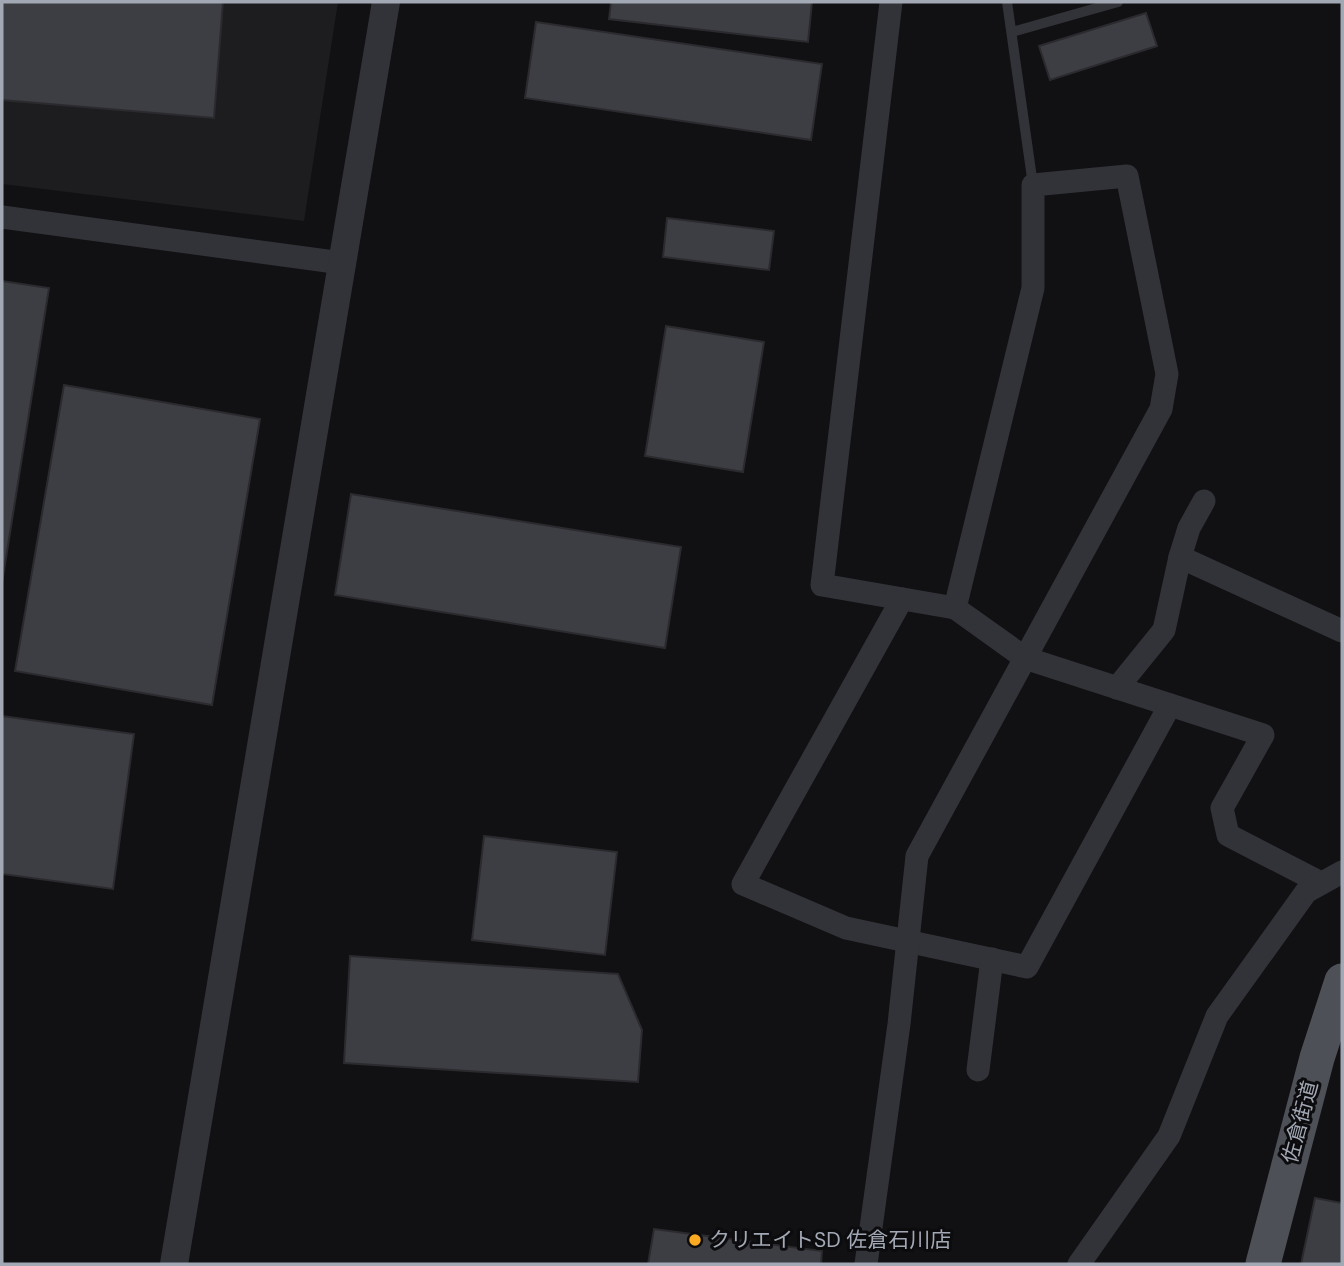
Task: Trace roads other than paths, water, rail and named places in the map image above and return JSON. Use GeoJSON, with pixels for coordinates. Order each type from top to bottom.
{"type":"FeatureCollection","features":[{"type":"Feature","properties":{"kind":"main road","name":"佐倉街道"},"geometry":{"type":"LineString","coordinates":[[1262,1264],[1317,1058],[1340,996]]}},
{"type":"Feature","properties":{"kind":"street"},"geometry":{"type":"LineString","coordinates":[[174,1264],[386,2]]}},
{"type":"Feature","properties":{"kind":"street"},"geometry":{"type":"LineString","coordinates":[[891,2],[822,585],[955,608],[1025,658],[1263,735],[1222,808],[1228,835],[1321,883]]}},
{"type":"Feature","properties":{"kind":"street"},"geometry":{"type":"LineString","coordinates":[[866,1264],[900,1024],[917,856],[1161,409],[1167,374],[1127,176],[1034,185],[1033,288],[955,608]]}},
{"type":"Feature","properties":{"kind":"street"},"geometry":{"type":"LineString","coordinates":[[2,217],[342,263]]}},
{"type":"Feature","properties":{"kind":"street"},"geometry":{"type":"LineString","coordinates":[[1117,688],[1164,630],[1180,557],[1189,528],[1204,501]]}},
{"type":"Feature","properties":{"kind":"street"},"geometry":{"type":"LineString","coordinates":[[1180,557],[1342,631]]}},
{"type":"Feature","properties":{"kind":"street"},"geometry":{"type":"LineString","coordinates":[[902,599],[743,884],[846,928],[1027,967],[1170,705]]}},
{"type":"Feature","properties":{"kind":"street"},"geometry":{"type":"LineString","coordinates":[[1079,1264],[1169,1136],[1217,1016],[1307,892],[1342,872]]}},
{"type":"Feature","properties":{"kind":"street"},"geometry":{"type":"LineString","coordinates":[[978,1070],[992,959]]}},
{"type":"Feature","properties":{"kind":"lane"},"geometry":{"type":"LineString","coordinates":[[1007,2],[1034,185]]}},
{"type":"Feature","properties":{"kind":"lane"},"geometry":{"type":"LineString","coordinates":[[1012,32],[1118,2]]}},
{"type":"Feature","properties":{"kind":"place","name":"クリエイトSD 佐倉石川店"},"geometry":{"type":"Point","coordinates":[695,1240]}}]}
